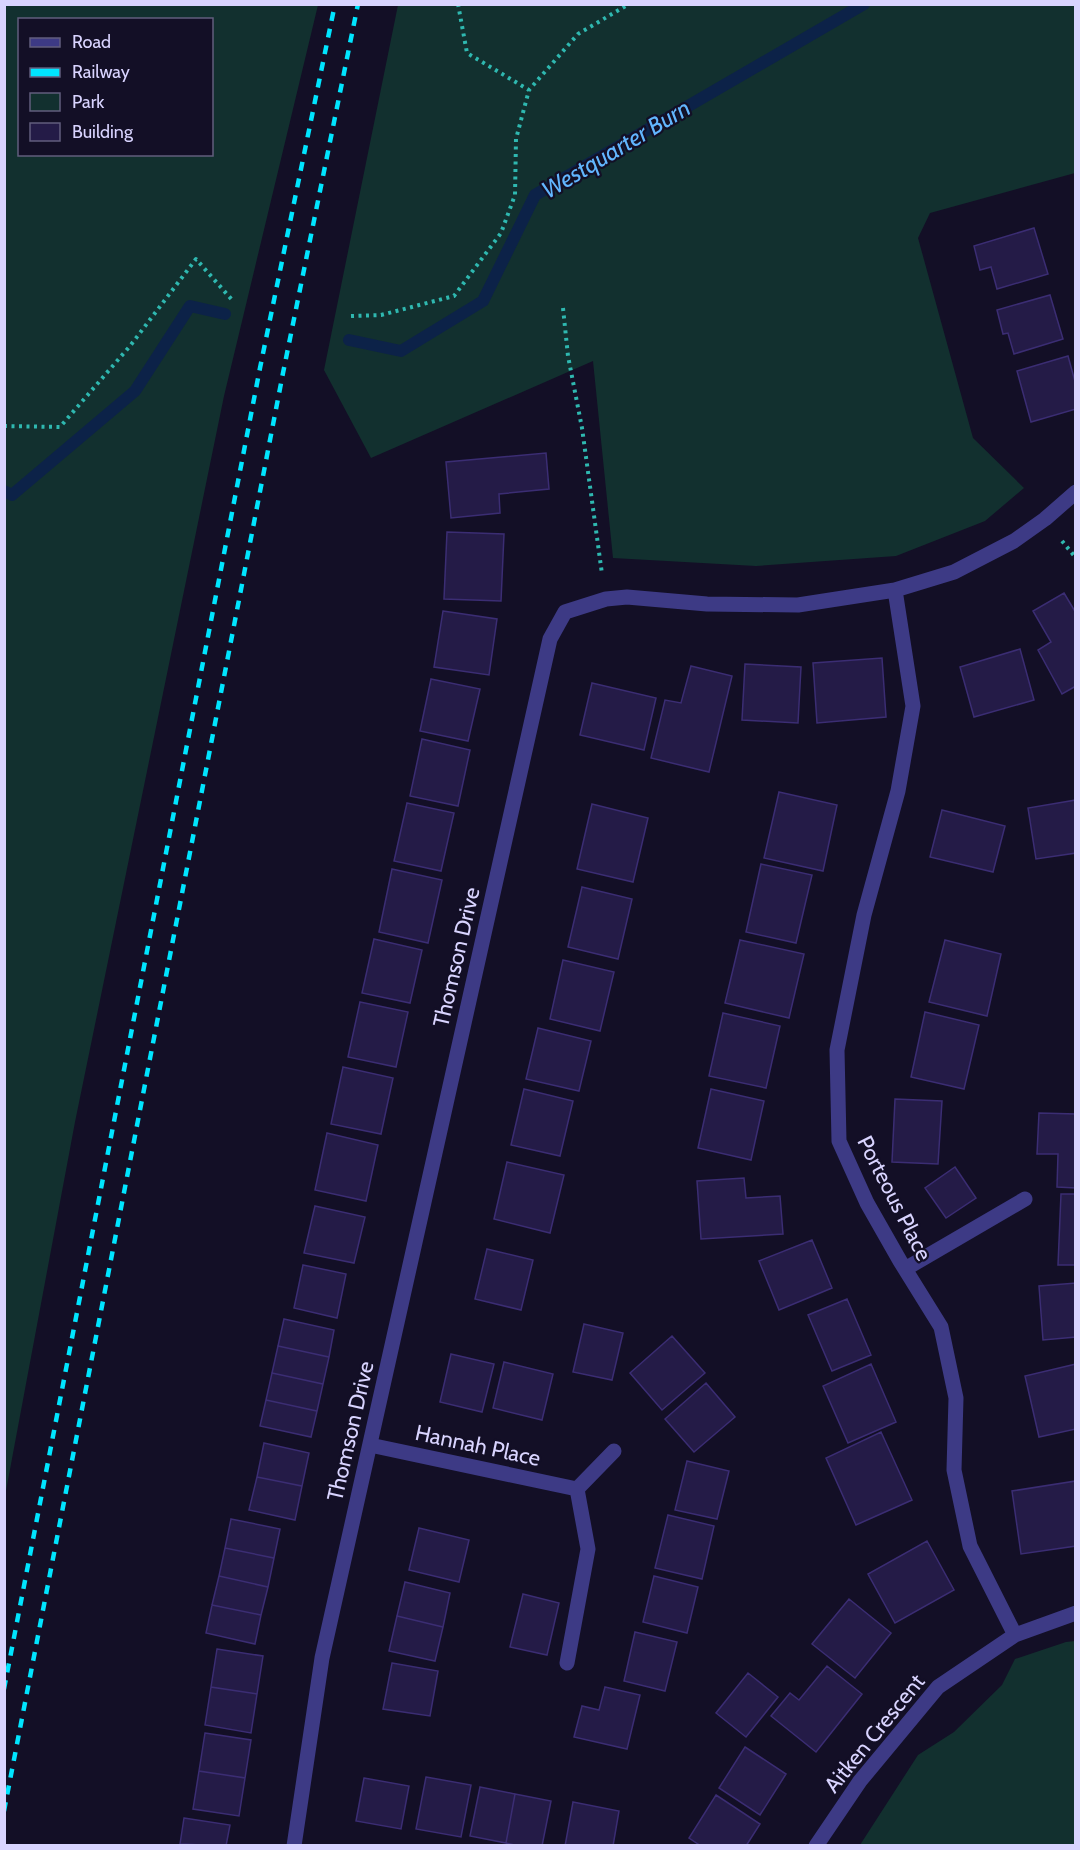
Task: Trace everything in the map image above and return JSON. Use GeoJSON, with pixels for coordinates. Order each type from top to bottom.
{"type":"FeatureCollection","features":[{"type":"Feature","properties":{"kind":"street","name":"Thomson Drive"},"geometry":{"type":"LineString","coordinates":[[294,1845],[322,1658],[550,639],[565,612],[616,598],[707,604],[798,605],[896,590],[954,572],[1014,541],[1045,519],[1076,492]]}},
{"type":"Feature","properties":{"kind":"street","name":"Porteous Place"},"geometry":{"type":"LineString","coordinates":[[896,590],[913,706],[898,791],[864,915],[837,1050],[839,1142],[867,1203],[941,1327],[956,1398],[954,1470],[970,1546],[1015,1635]]}},
{"type":"Feature","properties":{"kind":"street"},"geometry":{"type":"LineString","coordinates":[[905,1269],[1025,1199]]}},
{"type":"Feature","properties":{"kind":"street","name":"Hannah Place"},"geometry":{"type":"LineString","coordinates":[[370,1445],[577,1489]]}},
{"type":"Feature","properties":{"kind":"street"},"geometry":{"type":"LineString","coordinates":[[567,1663],[588,1549],[577,1489],[614,1451]]}},
{"type":"Feature","properties":{"kind":"street","name":"Aitken Crescent"},"geometry":{"type":"LineString","coordinates":[[816,1845],[860,1781],[938,1687],[1015,1635],[1076,1613]]}},
{"type":"Feature","properties":{"kind":"path"},"geometry":{"type":"LineString","coordinates":[[458,4],[467,53],[529,90]]}},
{"type":"Feature","properties":{"kind":"path"},"geometry":{"type":"LineString","coordinates":[[351,316],[381,315],[454,296],[501,233],[515,195],[516,139],[529,90],[578,34],[629,4]]}},
{"type":"Feature","properties":{"kind":"path"},"geometry":{"type":"LineString","coordinates":[[4,426],[60,427],[130,346],[196,259],[233,301]]}},
{"type":"Feature","properties":{"kind":"path"},"geometry":{"type":"LineString","coordinates":[[563,308],[568,356],[582,428],[598,539]]}},
{"type":"Feature","properties":{"kind":"green space"},"geometry":{"type":"Polygon","coordinates":[[[5,4],[318,5],[224,396],[75,1122],[5,1496],[5,4]]]}},
{"type":"Feature","properties":{"kind":"green space"},"geometry":{"type":"Polygon","coordinates":[[[398,5],[1075,5],[1075,173],[930,213],[918,238],[973,438],[1024,488],[985,521],[896,556],[756,566],[613,558],[593,361],[371,458],[324,370],[398,5]]]}},
{"type":"Feature","properties":{"kind":"green space"},"geometry":{"type":"Polygon","coordinates":[[[1075,1641],[1075,1845],[860,1845],[918,1755],[954,1732],[1002,1685],[1015,1659],[1075,1641]]]}},
{"type":"Feature","properties":{"kind":"building"},"geometry":{"type":"Polygon","coordinates":[[[1034,228],[1048,274],[997,289],[991,267],[980,270],[974,246],[1034,228]]]}},
{"type":"Feature","properties":{"kind":"building"},"geometry":{"type":"Polygon","coordinates":[[[1050,295],[1063,339],[1014,354],[1008,333],[1003,334],[997,310],[1050,295]]]}},
{"type":"Feature","properties":{"kind":"building"},"geometry":{"type":"Polygon","coordinates":[[[1068,356],[1076,385],[1076,409],[1031,422],[1017,371],[1068,356]]]}},
{"type":"Feature","properties":{"kind":"building"},"geometry":{"type":"Polygon","coordinates":[[[546,453],[549,489],[499,494],[500,513],[451,518],[446,462],[546,453]]]}},
{"type":"Feature","properties":{"kind":"building"},"geometry":{"type":"Polygon","coordinates":[[[447,532],[504,534],[501,601],[444,599],[447,532]]]}},
{"type":"Feature","properties":{"kind":"building"},"geometry":{"type":"Polygon","coordinates":[[[1064,593],[1076,613],[1076,686],[1062,694],[1038,650],[1051,642],[1033,611],[1064,593]]]}},
{"type":"Feature","properties":{"kind":"building"},"geometry":{"type":"Polygon","coordinates":[[[443,611],[497,619],[489,675],[434,667],[443,611]]]}},
{"type":"Feature","properties":{"kind":"building"},"geometry":{"type":"Polygon","coordinates":[[[1020,649],[1034,700],[974,717],[960,667],[1020,649]]]}},
{"type":"Feature","properties":{"kind":"building"},"geometry":{"type":"Polygon","coordinates":[[[882,658],[886,717],[817,723],[813,663],[882,658]]]}},
{"type":"Feature","properties":{"kind":"building"},"geometry":{"type":"Polygon","coordinates":[[[745,664],[801,667],[798,723],[742,720],[745,664]]]}},
{"type":"Feature","properties":{"kind":"building"},"geometry":{"type":"Polygon","coordinates":[[[691,666],[732,676],[709,772],[651,758],[665,700],[681,703],[691,666]]]}},
{"type":"Feature","properties":{"kind":"building"},"geometry":{"type":"Polygon","coordinates":[[[431,679],[480,689],[468,741],[420,731],[431,679]]]}},
{"type":"Feature","properties":{"kind":"building"},"geometry":{"type":"Polygon","coordinates":[[[592,683],[656,698],[644,750],[580,735],[592,683]]]}},
{"type":"Feature","properties":{"kind":"building"},"geometry":{"type":"Polygon","coordinates":[[[422,739],[470,750],[458,806],[410,796],[422,739]]]}},
{"type":"Feature","properties":{"kind":"building"},"geometry":{"type":"Polygon","coordinates":[[[779,792],[837,805],[823,871],[764,858],[779,792]]]}},
{"type":"Feature","properties":{"kind":"building"},"geometry":{"type":"Polygon","coordinates":[[[1076,800],[1076,853],[1036,859],[1028,808],[1076,800]]]}},
{"type":"Feature","properties":{"kind":"building"},"geometry":{"type":"Polygon","coordinates":[[[407,803],[454,813],[441,871],[394,861],[407,803]]]}},
{"type":"Feature","properties":{"kind":"building"},"geometry":{"type":"Polygon","coordinates":[[[592,804],[648,818],[633,882],[577,869],[592,804]]]}},
{"type":"Feature","properties":{"kind":"building"},"geometry":{"type":"Polygon","coordinates":[[[942,810],[1005,826],[993,872],[930,857],[942,810]]]}},
{"type":"Feature","properties":{"kind":"building"},"geometry":{"type":"Polygon","coordinates":[[[761,864],[812,875],[796,943],[746,932],[761,864]]]}},
{"type":"Feature","properties":{"kind":"building"},"geometry":{"type":"Polygon","coordinates":[[[392,869],[442,880],[428,943],[379,932],[392,869]]]}},
{"type":"Feature","properties":{"kind":"building"},"geometry":{"type":"Polygon","coordinates":[[[582,887],[632,899],[618,959],[568,947],[582,887]]]}},
{"type":"Feature","properties":{"kind":"building"},"geometry":{"type":"Polygon","coordinates":[[[374,939],[422,950],[410,1003],[362,993],[374,939]]]}},
{"type":"Feature","properties":{"kind":"building"},"geometry":{"type":"Polygon","coordinates":[[[740,940],[804,954],[789,1018],[725,1003],[740,940]]]}},
{"type":"Feature","properties":{"kind":"building"},"geometry":{"type":"Polygon","coordinates":[[[945,940],[1001,954],[987,1016],[929,1002],[945,940]]]}},
{"type":"Feature","properties":{"kind":"building"},"geometry":{"type":"Polygon","coordinates":[[[563,960],[614,972],[600,1031],[550,1019],[563,960]]]}},
{"type":"Feature","properties":{"kind":"building"},"geometry":{"type":"Polygon","coordinates":[[[360,1002],[408,1012],[396,1067],[348,1057],[360,1002]]]}},
{"type":"Feature","properties":{"kind":"building"},"geometry":{"type":"Polygon","coordinates":[[[925,1012],[979,1025],[964,1089],[911,1077],[925,1012]]]}},
{"type":"Feature","properties":{"kind":"building"},"geometry":{"type":"Polygon","coordinates":[[[723,1013],[780,1026],[766,1088],[709,1076],[723,1013]]]}},
{"type":"Feature","properties":{"kind":"building"},"geometry":{"type":"Polygon","coordinates":[[[538,1028],[591,1041],[579,1091],[526,1079],[538,1028]]]}},
{"type":"Feature","properties":{"kind":"building"},"geometry":{"type":"Polygon","coordinates":[[[343,1067],[393,1078],[381,1134],[331,1124],[343,1067]]]}},
{"type":"Feature","properties":{"kind":"building"},"geometry":{"type":"Polygon","coordinates":[[[524,1089],[573,1101],[560,1156],[511,1145],[524,1089]]]}},
{"type":"Feature","properties":{"kind":"building"},"geometry":{"type":"Polygon","coordinates":[[[711,1089],[764,1101],[751,1160],[698,1148],[711,1089]]]}},
{"type":"Feature","properties":{"kind":"building"},"geometry":{"type":"Polygon","coordinates":[[[895,1099],[942,1101],[938,1164],[892,1162],[895,1099]]]}},
{"type":"Feature","properties":{"kind":"building"},"geometry":{"type":"Polygon","coordinates":[[[1039,1113],[1076,1114],[1076,1188],[1057,1187],[1058,1154],[1037,1154],[1039,1113]]]}},
{"type":"Feature","properties":{"kind":"building"},"geometry":{"type":"Polygon","coordinates":[[[327,1133],[378,1145],[366,1201],[315,1190],[327,1133]]]}},
{"type":"Feature","properties":{"kind":"building"},"geometry":{"type":"Polygon","coordinates":[[[507,1162],[564,1175],[550,1233],[494,1219],[507,1162]]]}},
{"type":"Feature","properties":{"kind":"building"},"geometry":{"type":"Polygon","coordinates":[[[955,1167],[976,1198],[946,1218],[925,1188],[955,1167]]]}},
{"type":"Feature","properties":{"kind":"building"},"geometry":{"type":"Polygon","coordinates":[[[744,1178],[746,1198],[780,1196],[783,1234],[701,1239],[697,1181],[744,1178]]]}},
{"type":"Feature","properties":{"kind":"building"},"geometry":{"type":"Polygon","coordinates":[[[1061,1194],[1076,1194],[1076,1265],[1058,1265],[1061,1194]]]}},
{"type":"Feature","properties":{"kind":"building"},"geometry":{"type":"Polygon","coordinates":[[[315,1206],[365,1217],[354,1263],[304,1253],[315,1206]]]}},
{"type":"Feature","properties":{"kind":"building"},"geometry":{"type":"Polygon","coordinates":[[[812,1240],[832,1288],[779,1310],[759,1261],[812,1240]]]}},
{"type":"Feature","properties":{"kind":"building"},"geometry":{"type":"Polygon","coordinates":[[[487,1249],[533,1260],[521,1310],[475,1299],[487,1249]]]}},
{"type":"Feature","properties":{"kind":"building"},"geometry":{"type":"Polygon","coordinates":[[[303,1265],[346,1274],[337,1318],[294,1308],[303,1265]]]}},
{"type":"Feature","properties":{"kind":"building"},"geometry":{"type":"Polygon","coordinates":[[[1076,1283],[1076,1337],[1043,1340],[1039,1286],[1076,1283]]]}},
{"type":"Feature","properties":{"kind":"building"},"geometry":{"type":"Polygon","coordinates":[[[847,1299],[871,1355],[832,1371],[808,1315],[847,1299]]]}},
{"type":"Feature","properties":{"kind":"building"},"geometry":{"type":"Polygon","coordinates":[[[284,1319],[334,1330],[329,1357],[278,1346],[284,1319]]]}},
{"type":"Feature","properties":{"kind":"building"},"geometry":{"type":"Polygon","coordinates":[[[584,1324],[623,1333],[612,1380],[573,1372],[584,1324]]]}},
{"type":"Feature","properties":{"kind":"building"},"geometry":{"type":"Polygon","coordinates":[[[672,1336],[705,1373],[662,1410],[630,1373],[672,1336]]]}},
{"type":"Feature","properties":{"kind":"building"},"geometry":{"type":"Polygon","coordinates":[[[278,1346],[329,1357],[323,1384],[272,1373],[278,1346]]]}},
{"type":"Feature","properties":{"kind":"building"},"geometry":{"type":"Polygon","coordinates":[[[451,1354],[494,1364],[482,1412],[440,1402],[451,1354]]]}},
{"type":"Feature","properties":{"kind":"building"},"geometry":{"type":"Polygon","coordinates":[[[504,1362],[553,1374],[542,1420],[493,1408],[504,1362]]]}},
{"type":"Feature","properties":{"kind":"building"},"geometry":{"type":"Polygon","coordinates":[[[871,1364],[896,1422],[848,1443],[823,1386],[871,1364]]]}},
{"type":"Feature","properties":{"kind":"building"},"geometry":{"type":"Polygon","coordinates":[[[1076,1364],[1076,1429],[1039,1437],[1025,1376],[1076,1364]]]}},
{"type":"Feature","properties":{"kind":"building"},"geometry":{"type":"Polygon","coordinates":[[[272,1373],[323,1384],[317,1411],[266,1400],[272,1373]]]}},
{"type":"Feature","properties":{"kind":"building"},"geometry":{"type":"Polygon","coordinates":[[[706,1383],[735,1417],[694,1452],[665,1419],[706,1383]]]}},
{"type":"Feature","properties":{"kind":"building"},"geometry":{"type":"Polygon","coordinates":[[[266,1400],[317,1411],[311,1437],[260,1426],[266,1400]]]}},
{"type":"Feature","properties":{"kind":"building"},"geometry":{"type":"Polygon","coordinates":[[[881,1432],[912,1500],[856,1525],[826,1458],[881,1432]]]}},
{"type":"Feature","properties":{"kind":"building"},"geometry":{"type":"Polygon","coordinates":[[[264,1443],[309,1453],[302,1486],[257,1477],[264,1443]]]}},
{"type":"Feature","properties":{"kind":"building"},"geometry":{"type":"Polygon","coordinates":[[[687,1461],[729,1471],[717,1519],[675,1510],[687,1461]]]}},
{"type":"Feature","properties":{"kind":"building"},"geometry":{"type":"Polygon","coordinates":[[[257,1477],[302,1486],[295,1520],[249,1510],[257,1477]]]}},
{"type":"Feature","properties":{"kind":"building"},"geometry":{"type":"Polygon","coordinates":[[[1076,1481],[1076,1546],[1021,1554],[1012,1491],[1076,1481]]]}},
{"type":"Feature","properties":{"kind":"building"},"geometry":{"type":"Polygon","coordinates":[[[668,1515],[714,1526],[702,1579],[655,1568],[668,1515]]]}},
{"type":"Feature","properties":{"kind":"building"},"geometry":{"type":"Polygon","coordinates":[[[231,1519],[280,1529],[274,1558],[225,1548],[231,1519]]]}},
{"type":"Feature","properties":{"kind":"building"},"geometry":{"type":"Polygon","coordinates":[[[419,1528],[469,1540],[459,1582],[409,1570],[419,1528]]]}},
{"type":"Feature","properties":{"kind":"building"},"geometry":{"type":"Polygon","coordinates":[[[927,1541],[954,1590],[895,1623],[868,1574],[927,1541]]]}},
{"type":"Feature","properties":{"kind":"building"},"geometry":{"type":"Polygon","coordinates":[[[225,1548],[274,1558],[268,1587],[219,1576],[225,1548]]]}},
{"type":"Feature","properties":{"kind":"building"},"geometry":{"type":"Polygon","coordinates":[[[219,1576],[268,1587],[261,1615],[212,1605],[219,1576]]]}},
{"type":"Feature","properties":{"kind":"building"},"geometry":{"type":"Polygon","coordinates":[[[654,1576],[698,1587],[687,1633],[643,1622],[654,1576]]]}},
{"type":"Feature","properties":{"kind":"building"},"geometry":{"type":"Polygon","coordinates":[[[405,1582],[450,1593],[443,1627],[397,1616],[405,1582]]]}},
{"type":"Feature","properties":{"kind":"building"},"geometry":{"type":"Polygon","coordinates":[[[523,1594],[559,1603],[547,1655],[510,1647],[523,1594]]]}},
{"type":"Feature","properties":{"kind":"building"},"geometry":{"type":"Polygon","coordinates":[[[849,1599],[891,1633],[855,1678],[812,1644],[849,1599]]]}},
{"type":"Feature","properties":{"kind":"building"},"geometry":{"type":"Polygon","coordinates":[[[212,1605],[261,1615],[255,1644],[206,1633],[212,1605]]]}},
{"type":"Feature","properties":{"kind":"building"},"geometry":{"type":"Polygon","coordinates":[[[397,1616],[443,1627],[435,1661],[389,1651],[397,1616]]]}},
{"type":"Feature","properties":{"kind":"building"},"geometry":{"type":"Polygon","coordinates":[[[635,1632],[677,1642],[665,1691],[624,1681],[635,1632]]]}},
{"type":"Feature","properties":{"kind":"building"},"geometry":{"type":"Polygon","coordinates":[[[217,1649],[263,1656],[257,1694],[211,1687],[217,1649]]]}},
{"type":"Feature","properties":{"kind":"building"},"geometry":{"type":"Polygon","coordinates":[[[392,1663],[438,1671],[430,1716],[383,1709],[392,1663]]]}},
{"type":"Feature","properties":{"kind":"building"},"geometry":{"type":"Polygon","coordinates":[[[827,1666],[862,1694],[816,1752],[771,1716],[790,1693],[799,1700],[827,1666]]]}},
{"type":"Feature","properties":{"kind":"building"},"geometry":{"type":"Polygon","coordinates":[[[748,1673],[778,1697],[746,1737],[716,1713],[748,1673]]]}},
{"type":"Feature","properties":{"kind":"building"},"geometry":{"type":"Polygon","coordinates":[[[211,1687],[257,1694],[251,1733],[205,1725],[211,1687]]]}},
{"type":"Feature","properties":{"kind":"building"},"geometry":{"type":"Polygon","coordinates":[[[605,1687],[640,1695],[627,1749],[574,1737],[582,1706],[599,1710],[605,1687]]]}},
{"type":"Feature","properties":{"kind":"building"},"geometry":{"type":"Polygon","coordinates":[[[205,1733],[251,1740],[245,1778],[199,1771],[205,1733]]]}},
{"type":"Feature","properties":{"kind":"building"},"geometry":{"type":"Polygon","coordinates":[[[745,1747],[786,1774],[760,1815],[719,1788],[745,1747]]]}},
{"type":"Feature","properties":{"kind":"building"},"geometry":{"type":"Polygon","coordinates":[[[199,1771],[245,1778],[239,1816],[193,1809],[199,1771]]]}},
{"type":"Feature","properties":{"kind":"building"},"geometry":{"type":"Polygon","coordinates":[[[426,1777],[471,1785],[461,1837],[416,1829],[426,1777]]]}},
{"type":"Feature","properties":{"kind":"building"},"geometry":{"type":"Polygon","coordinates":[[[364,1778],[409,1786],[401,1829],[356,1821],[364,1778]]]}},
{"type":"Feature","properties":{"kind":"building"},"geometry":{"type":"Polygon","coordinates":[[[480,1787],[515,1794],[506,1843],[470,1836],[480,1787]]]}},
{"type":"Feature","properties":{"kind":"building"},"geometry":{"type":"Polygon","coordinates":[[[515,1794],[551,1801],[542,1846],[519,1846],[506,1843],[515,1794]]]}},
{"type":"Feature","properties":{"kind":"building"},"geometry":{"type":"Polygon","coordinates":[[[716,1795],[760,1824],[746,1846],[701,1846],[689,1838],[716,1795]]]}},
{"type":"Feature","properties":{"kind":"building"},"geometry":{"type":"Polygon","coordinates":[[[573,1802],[619,1811],[613,1846],[565,1846],[573,1802]]]}},
{"type":"Feature","properties":{"kind":"building"},"geometry":{"type":"Polygon","coordinates":[[[184,1818],[230,1825],[226,1846],[180,1844],[184,1818]]]}},
{"type":"Feature","properties":{"kind":"waterway","name":"Westquarter Burn"},"geometry":{"type":"LineString","coordinates":[[349,340],[401,351],[483,301],[535,195],[864,4]]}},
{"type":"Feature","properties":{"kind":"waterway","name":"Westquarter Burn"},"geometry":{"type":"LineString","coordinates":[[4,491],[12,495],[135,391],[190,306],[225,314]]}},
{"type":"Feature","properties":{"kind":"railway"},"geometry":{"type":"LineString","coordinates":[[4,1689],[260,368],[335,4]]}},
{"type":"Feature","properties":{"kind":"railway"},"geometry":{"type":"LineString","coordinates":[[4,1811],[283,373],[358,4]]}}]}
